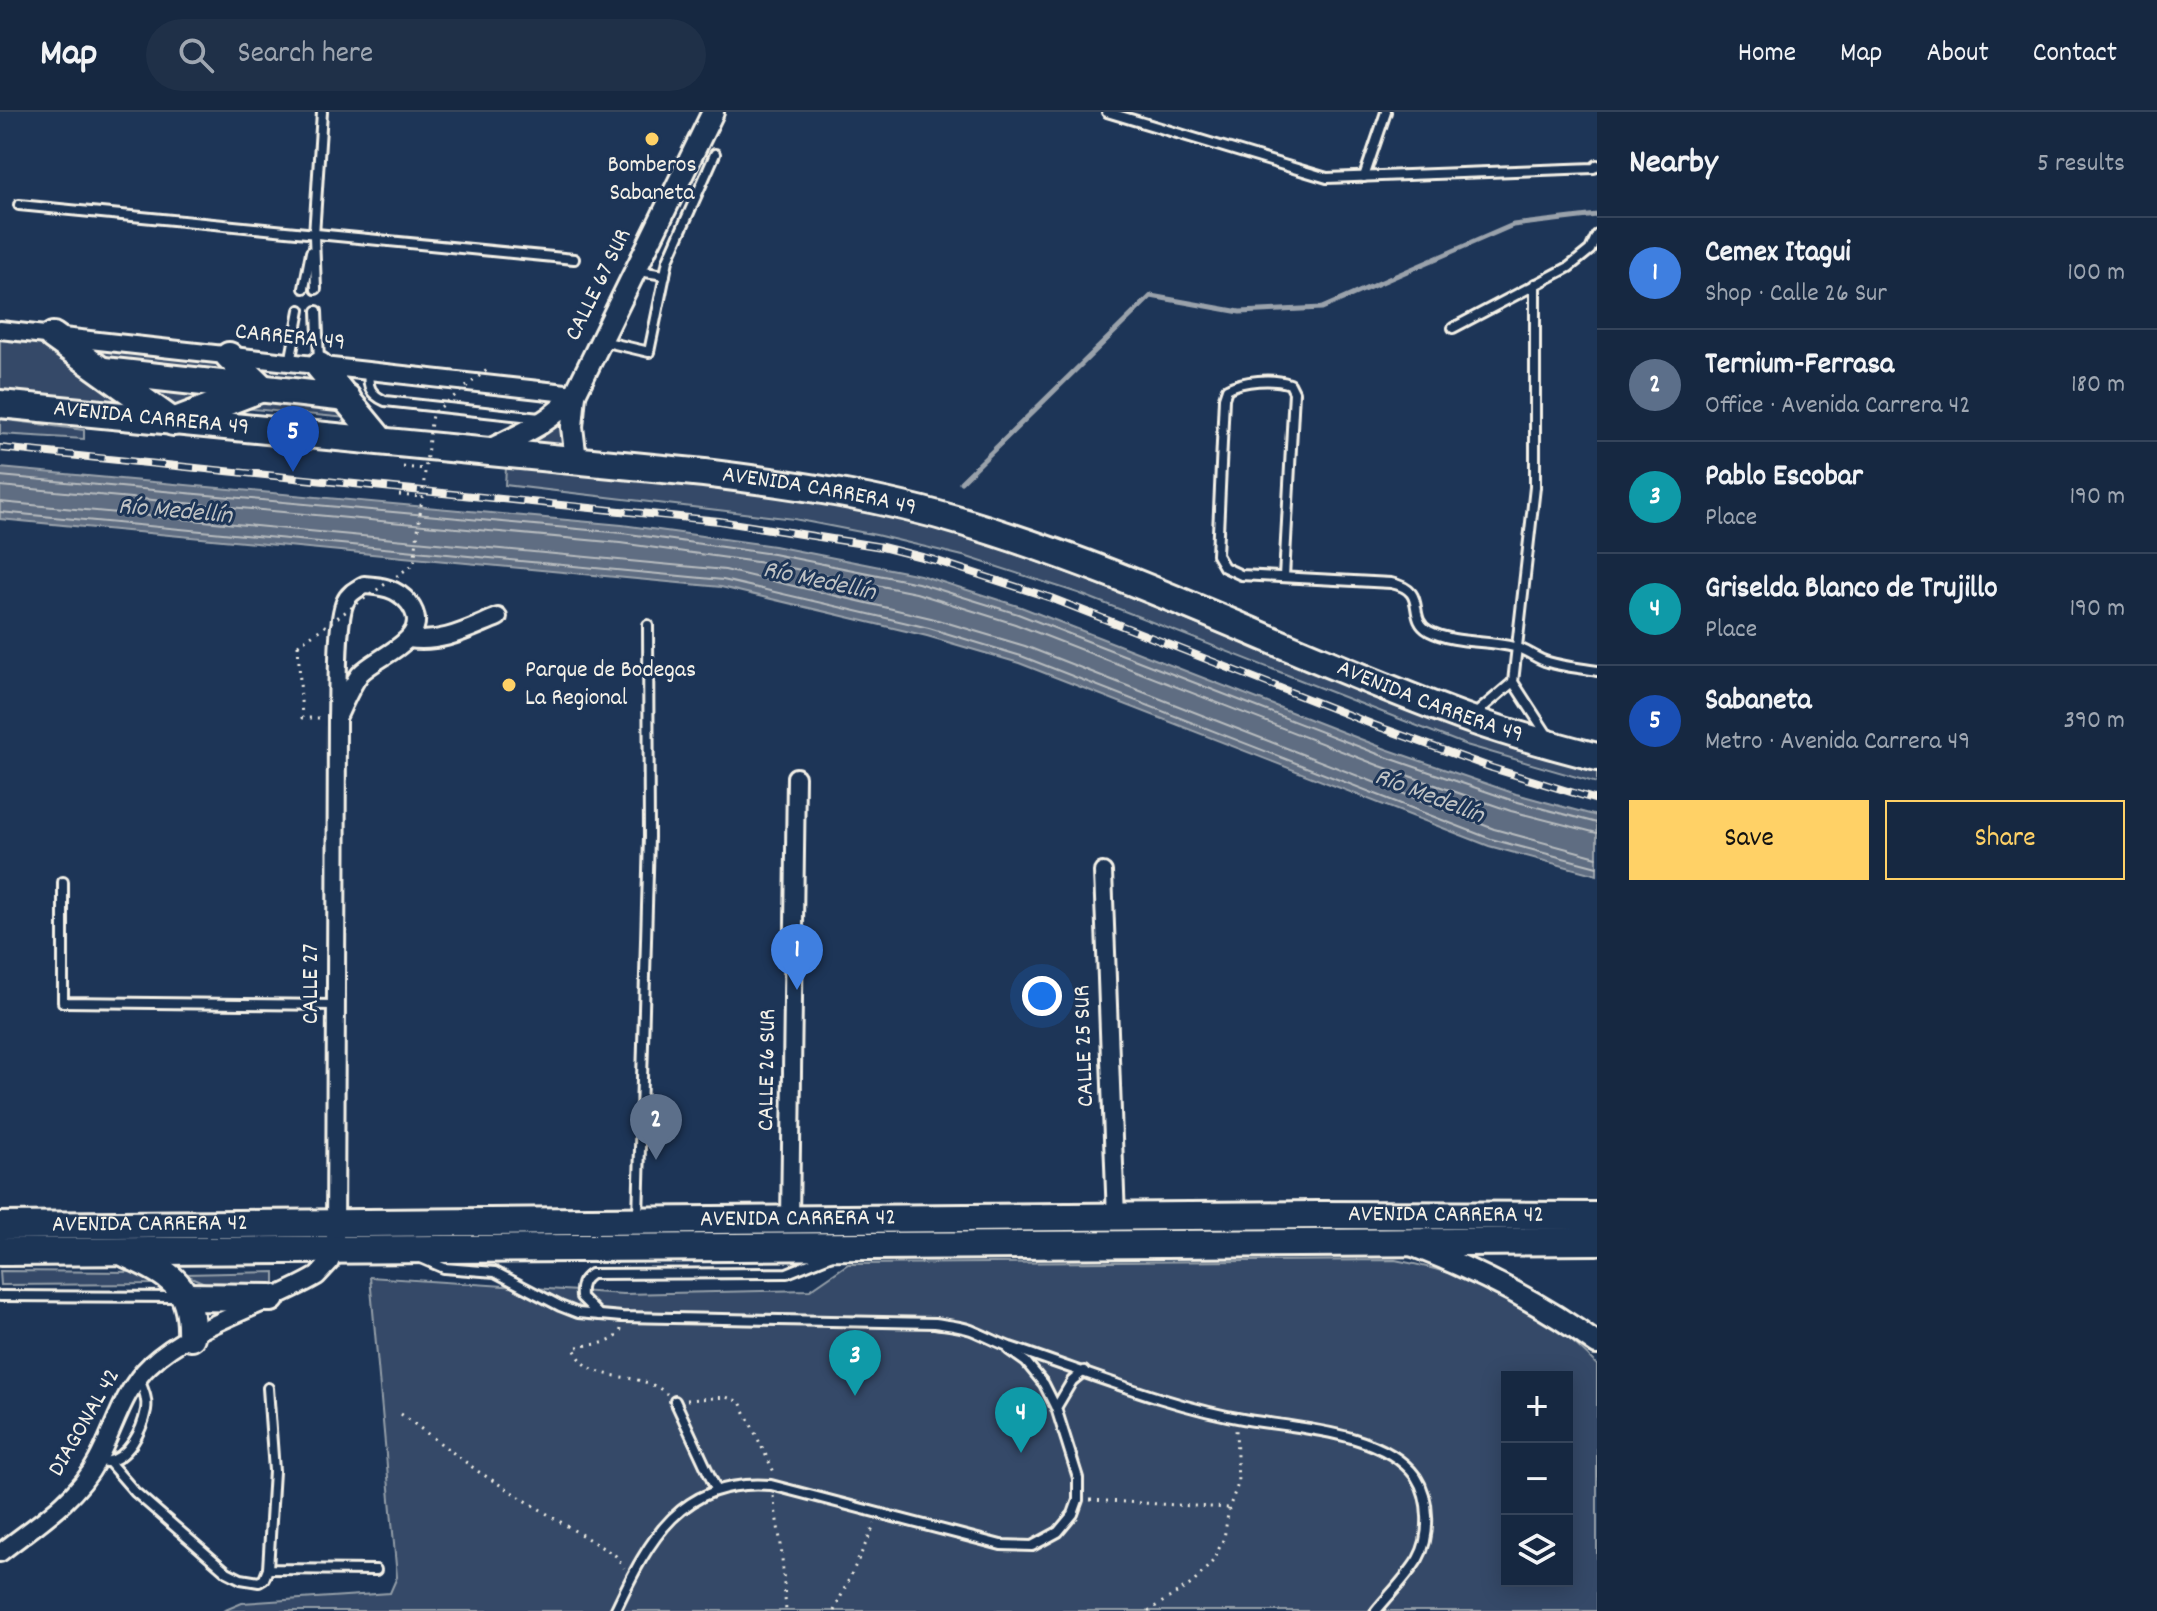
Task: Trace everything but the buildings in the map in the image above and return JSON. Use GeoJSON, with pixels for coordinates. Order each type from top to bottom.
{"type":"FeatureCollection","features":[{"type":"Feature","properties":{"kind":"highway"},"geometry":{"type":"LineString","coordinates":[[53,336],[173,422],[262,388]]}},
{"type":"Feature","properties":{"kind":"highway"},"geometry":{"type":"LineString","coordinates":[[229,356],[262,388]]}},
{"type":"Feature","properties":{"kind":"highway"},"geometry":{"type":"LineString","coordinates":[[319,366],[381,441]]}},
{"type":"Feature","properties":{"kind":"highway"},"geometry":{"type":"LineString","coordinates":[[101,370],[347,398]]}},
{"type":"Feature","properties":{"kind":"highway","name":"AVENIDA CARRERA 49"},"geometry":{"type":"LineString","coordinates":[[0,404],[718,474],[841,492],[891,503],[1046,549],[1470,719],[1597,757]]}},
{"type":"Feature","properties":{"kind":"highway","name":"AVENIDA CARRERA 42"},"geometry":{"type":"LineString","coordinates":[[0,1252],[120,1251],[638,1222],[1597,1216]]}},
{"type":"Feature","properties":{"kind":"highway"},"geometry":{"type":"LineString","coordinates":[[957,1219],[1043,1246]]}},
{"type":"Feature","properties":{"kind":"highway","name":"AVENIDA CARRERA 42"},"geometry":{"type":"LineString","coordinates":[[0,1226],[335,1237],[394,1249],[1404,1243],[1592,1239]]}},
{"type":"Feature","properties":{"kind":"highway"},"geometry":{"type":"LineString","coordinates":[[120,1251],[165,1273],[186,1297],[192,1318],[191,1337]]}},
{"type":"Feature","properties":{"kind":"highway"},"geometry":{"type":"LineString","coordinates":[[186,1297],[271,1298]]}},
{"type":"Feature","properties":{"kind":"street","name":"CALLE 67 SUR"},"geometry":{"type":"LineString","coordinates":[[576,460],[574,404],[601,341],[713,112]]}},
{"type":"Feature","properties":{"kind":"street","name":"CARRERA 49"},"geometry":{"type":"LineString","coordinates":[[0,330],[369,371],[574,404]]}},
{"type":"Feature","properties":{"kind":"street","name":"CALLE 67 SUR"},"geometry":{"type":"LineString","coordinates":[[485,452],[574,404]]}},
{"type":"Feature","properties":{"kind":"street","name":"CALLE 27"},"geometry":{"type":"LineString","coordinates":[[335,1237],[337,718],[340,626],[344,603],[351,593],[364,585],[394,590],[409,603],[415,617],[409,639],[367,667],[357,678],[337,718]]}},
{"type":"Feature","properties":{"kind":"street"},"geometry":{"type":"LineString","coordinates":[[409,639],[446,638],[498,617]]}},
{"type":"Feature","properties":{"kind":"street","name":"CALLE 26 SUR"},"geometry":{"type":"LineString","coordinates":[[790,1220],[796,777]]}},
{"type":"Feature","properties":{"kind":"street","name":"CALLE 25 SUR"},"geometry":{"type":"LineString","coordinates":[[1103,872],[1116,1218]]}},
{"type":"Feature","properties":{"kind":"street","name":"DIAGONAL 42"},"geometry":{"type":"LineString","coordinates":[[0,1553],[68,1499],[103,1462],[110,1430],[138,1378],[163,1354],[191,1337],[317,1276],[330,1262],[335,1237]]}},
{"type":"Feature","properties":{"kind":"street"},"geometry":{"type":"LineString","coordinates":[[1404,1243],[1461,1264],[1514,1290],[1563,1319],[1597,1344]]}},
{"type":"Feature","properties":{"kind":"lane"},"geometry":{"type":"LineString","coordinates":[[316,289],[314,235],[322,112]]}},
{"type":"Feature","properties":{"kind":"lane"},"geometry":{"type":"LineString","coordinates":[[1107,112],[1327,178],[1596,169]]}},
{"type":"Feature","properties":{"kind":"lane"},"geometry":{"type":"LineString","coordinates":[[1364,177],[1386,112]]}},
{"type":"Feature","properties":{"kind":"lane"},"geometry":{"type":"LineString","coordinates":[[601,341],[649,352],[668,260],[715,154]]}},
{"type":"Feature","properties":{"kind":"lane"},"geometry":{"type":"LineString","coordinates":[[19,205],[574,259]]}},
{"type":"Feature","properties":{"kind":"lane"},"geometry":{"type":"LineString","coordinates":[[304,288],[314,235]]}},
{"type":"Feature","properties":{"kind":"lane"},"geometry":{"type":"LineString","coordinates":[[1453,328],[1569,267],[1590,250],[1597,235]]}},
{"type":"Feature","properties":{"kind":"lane"},"geometry":{"type":"LineString","coordinates":[[635,270],[665,275]]}},
{"type":"Feature","properties":{"kind":"lane"},"geometry":{"type":"LineString","coordinates":[[1535,284],[1535,487],[1513,682],[1554,745]]}},
{"type":"Feature","properties":{"kind":"lane"},"geometry":{"type":"LineString","coordinates":[[290,363],[300,310]]}},
{"type":"Feature","properties":{"kind":"lane"},"geometry":{"type":"LineString","coordinates":[[317,311],[319,366]]}},
{"type":"Feature","properties":{"kind":"lane"},"geometry":{"type":"LineString","coordinates":[[369,371],[367,385],[374,396],[385,401],[551,419]]}},
{"type":"Feature","properties":{"kind":"lane"},"geometry":{"type":"LineString","coordinates":[[1284,577],[1294,392],[1290,384],[1281,381],[1236,384],[1227,389],[1224,398],[1217,555],[1224,567],[1241,575],[1405,586],[1415,596],[1418,618],[1424,628],[1439,636],[1517,647],[1545,662],[1597,671]]}},
{"type":"Feature","properties":{"kind":"lane"},"geometry":{"type":"LineString","coordinates":[[638,1222],[649,837],[648,625]]}},
{"type":"Feature","properties":{"kind":"lane"},"geometry":{"type":"LineString","coordinates":[[1470,719],[1513,682]]}},
{"type":"Feature","properties":{"kind":"lane"},"geometry":{"type":"LineString","coordinates":[[63,882],[63,1002],[336,1005]]}},
{"type":"Feature","properties":{"kind":"lane"},"geometry":{"type":"LineString","coordinates":[[600,1315],[581,1297],[584,1278],[591,1274],[787,1273],[849,1247]]}},
{"type":"Feature","properties":{"kind":"lane"},"geometry":{"type":"LineString","coordinates":[[394,1249],[444,1268],[495,1272],[578,1313],[622,1317],[935,1323],[968,1329],[1002,1344],[1180,1403],[1236,1417],[1299,1425],[1385,1451],[1405,1465],[1418,1480],[1425,1499],[1424,1542],[1418,1558],[1376,1611]]}},
{"type":"Feature","properties":{"kind":"lane"},"geometry":{"type":"LineString","coordinates":[[0,1296],[186,1297]]}},
{"type":"Feature","properties":{"kind":"lane"},"geometry":{"type":"LineString","coordinates":[[615,1611],[654,1538],[681,1510],[716,1489],[746,1483],[771,1485],[1001,1545],[1032,1546],[1058,1532],[1073,1514],[1078,1500],[1078,1478],[1056,1408],[1044,1384],[1026,1362],[1002,1344]]}},
{"type":"Feature","properties":{"kind":"lane"},"geometry":{"type":"LineString","coordinates":[[1056,1408],[1062,1394],[1084,1371]]}},
{"type":"Feature","properties":{"kind":"lane"},"geometry":{"type":"LineString","coordinates":[[138,1378],[145,1393],[146,1409],[127,1451],[103,1462],[227,1572],[241,1579],[259,1582],[264,1579],[268,1569],[274,1471],[268,1388]]}},
{"type":"Feature","properties":{"kind":"lane"},"geometry":{"type":"LineString","coordinates":[[675,1401],[716,1489]]}},
{"type":"Feature","properties":{"kind":"lane"},"geometry":{"type":"LineString","coordinates":[[268,1569],[376,1570]]}},
{"type":"Feature","properties":{"kind":"path"},"geometry":{"type":"LineString","coordinates":[[337,718],[302,718],[298,645],[414,564],[432,414],[487,370]]}},
{"type":"Feature","properties":{"kind":"path"},"geometry":{"type":"LineString","coordinates":[[403,467],[425,469]]}},
{"type":"Feature","properties":{"kind":"path"},"geometry":{"type":"LineString","coordinates":[[399,495],[421,497]]}},
{"type":"Feature","properties":{"kind":"path"},"geometry":{"type":"LineString","coordinates":[[622,1317],[620,1335],[614,1341],[574,1348],[578,1358],[601,1374],[650,1382],[675,1401],[726,1397],[740,1402],[774,1472],[771,1485],[781,1545],[786,1611]]}},
{"type":"Feature","properties":{"kind":"path"},"geometry":{"type":"LineString","coordinates":[[401,1414],[479,1472],[616,1556],[631,1577]]}},
{"type":"Feature","properties":{"kind":"path"},"geometry":{"type":"LineString","coordinates":[[1148,1611],[1193,1583],[1213,1561],[1224,1538],[1229,1508],[1238,1484],[1236,1417]]}},
{"type":"Feature","properties":{"kind":"path"},"geometry":{"type":"LineString","coordinates":[[1078,1500],[1229,1508]]}},
{"type":"Feature","properties":{"kind":"path"},"geometry":{"type":"LineString","coordinates":[[834,1611],[880,1513]]}},
{"type":"Feature","properties":{"kind":"shaded area"},"geometry":{"type":"Polygon","coordinates":[[[0,337],[50,343],[135,405],[0,390],[0,337]]]}},
{"type":"Feature","properties":{"kind":"shaded area"},"geometry":{"type":"Polygon","coordinates":[[[84,342],[214,356],[231,374],[110,362],[84,342]]]}},
{"type":"Feature","properties":{"kind":"shaded area"},"geometry":{"type":"Polygon","coordinates":[[[135,381],[222,393],[177,407],[135,381]]]}},
{"type":"Feature","properties":{"kind":"shaded area"},"geometry":{"type":"Polygon","coordinates":[[[267,396],[327,403],[347,418],[243,408],[267,396]]]}},
{"type":"Feature","properties":{"kind":"shaded area"},"geometry":{"type":"Polygon","coordinates":[[[0,419],[84,430],[84,439],[0,434],[0,419]]]}},
{"type":"Feature","properties":{"kind":"shaded area"},"geometry":{"type":"Polygon","coordinates":[[[561,421],[566,449],[520,441],[561,421]]]}},
{"type":"Feature","properties":{"kind":"shaded area"},"geometry":{"type":"Polygon","coordinates":[[[506,467],[678,483],[792,498],[849,508],[960,536],[1102,586],[1450,726],[1530,753],[1597,770],[1597,783],[1466,745],[1078,593],[967,557],[794,519],[505,485],[506,467]]]}},
{"type":"Feature","properties":{"kind":"shaded area"},"geometry":{"type":"Polygon","coordinates":[[[1395,1260],[1453,1274],[1479,1284],[1529,1309],[1597,1365],[1597,1611],[223,1611],[242,1603],[390,1593],[397,1577],[370,1277],[623,1294],[810,1290],[848,1264],[1395,1260]]]}},
{"type":"Feature","properties":{"kind":"shaded area"},"geometry":{"type":"Polygon","coordinates":[[[0,1271],[136,1272],[153,1284],[1,1285],[0,1271]]]}},
{"type":"Feature","properties":{"kind":"shaded area"},"geometry":{"type":"Polygon","coordinates":[[[275,1272],[275,1286],[214,1287],[184,1274],[275,1272]]]}},
{"type":"Feature","properties":{"kind":"water","name":"Río Medellín"},"geometry":{"type":"Polygon","coordinates":[[[0,468],[622,525],[774,546],[920,575],[1021,607],[1386,749],[1516,794],[1597,816],[1597,875],[1489,846],[1019,663],[927,636],[721,587],[0,519],[0,468]]]}},
{"type":"Feature","properties":{"kind":"waterway"},"geometry":{"type":"LineString","coordinates":[[961,482],[1151,296],[1240,312],[1322,308],[1513,225],[1597,215]]}},
{"type":"Feature","properties":{"kind":"railway"},"geometry":{"type":"LineString","coordinates":[[0,448],[719,521],[882,547],[934,560],[1051,598],[1374,725],[1492,768],[1597,800]]}},
{"type":"Feature","properties":{"kind":"place","name":"Bomberos Sabaneta"},"geometry":{"type":"Point","coordinates":[652,139]}},
{"type":"Feature","properties":{"kind":"place","name":"Sabaneta"},"geometry":{"type":"Point","coordinates":[293,472]}},
{"type":"Feature","properties":{"kind":"place","name":"Parque de Bodegas La Regional"},"geometry":{"type":"Point","coordinates":[509,685]}},
{"type":"Feature","properties":{"kind":"place","name":"Cemex Itagui"},"geometry":{"type":"Point","coordinates":[797,990]}},
{"type":"Feature","properties":{"kind":"place","name":"Ternium-Ferrasa"},"geometry":{"type":"Point","coordinates":[656,1160]}},
{"type":"Feature","properties":{"kind":"place","name":"Pablo Escobar"},"geometry":{"type":"Point","coordinates":[855,1396]}},
{"type":"Feature","properties":{"kind":"place","name":"Griselda Blanco de Trujillo"},"geometry":{"type":"Point","coordinates":[1021,1453]}}]}
